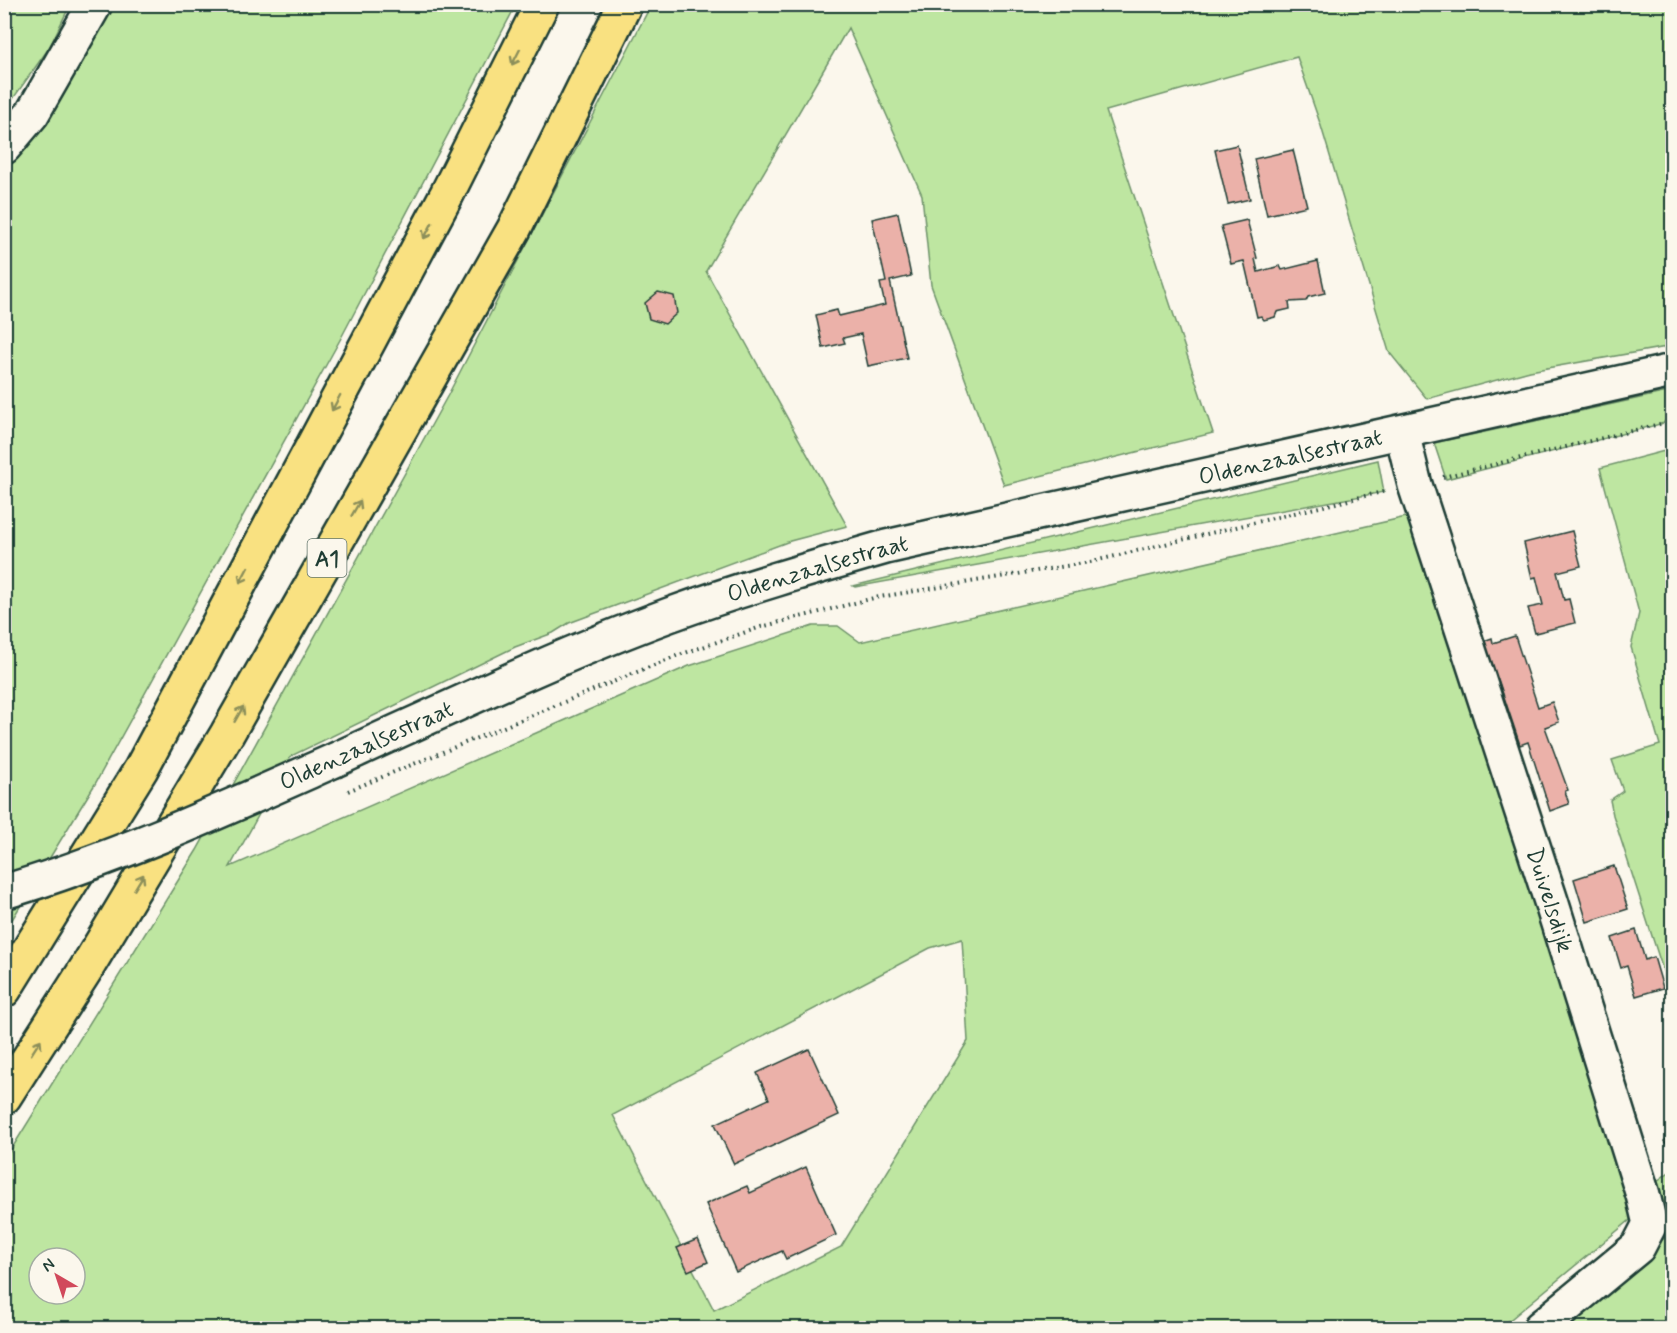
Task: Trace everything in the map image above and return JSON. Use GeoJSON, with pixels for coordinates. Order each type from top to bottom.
{"type":"FeatureCollection","features":[{"type":"Feature","properties":{"kind":"highway"},"geometry":{"type":"LineString","coordinates":[[4,990],[141,769],[447,194],[542,4]]}},
{"type":"Feature","properties":{"kind":"highway","name":"A1"},"geometry":{"type":"LineString","coordinates":[[4,1097],[86,969],[227,734],[514,230],[625,4]]}},
{"type":"Feature","properties":{"kind":"main road"},"geometry":{"type":"LineString","coordinates":[[4,147],[32,114],[95,4]]}},
{"type":"Feature","properties":{"kind":"main road","name":"Oldenzaalsestraat"},"geometry":{"type":"LineString","coordinates":[[4,892],[110,856],[228,807],[550,662],[667,616],[760,583],[886,547],[1672,371]]}},
{"type":"Feature","properties":{"kind":"main road","name":"Duivelsdijk"},"geometry":{"type":"LineString","coordinates":[[1402,433],[1415,484],[1547,890],[1640,1184],[1650,1224],[1638,1247],[1540,1329]]}},
{"type":"Feature","properties":{"kind":"path"},"geometry":{"type":"LineString","coordinates":[[348,792],[676,656],[761,627],[874,598],[1090,562],[1672,421]]}},
{"type":"Feature","properties":{"kind":"green space"},"geometry":{"type":"Polygon","coordinates":[[[5,4],[70,5],[49,48],[5,110],[5,4]]]}},
{"type":"Feature","properties":{"kind":"green space"},"geometry":{"type":"Polygon","coordinates":[[[115,5],[516,5],[341,338],[95,784],[5,931],[5,169],[32,137],[115,5]]]}},
{"type":"Feature","properties":{"kind":"green space"},"geometry":{"type":"Polygon","coordinates":[[[651,5],[1672,5],[1672,346],[1530,371],[1427,399],[1389,352],[1321,126],[1297,57],[1106,111],[1213,433],[1004,485],[931,285],[922,195],[848,28],[706,271],[847,526],[790,541],[569,623],[553,633],[515,647],[291,756],[230,867],[689,666],[813,626],[838,626],[860,642],[1415,515],[1635,1216],[1500,1328],[5,1328],[4,1161],[197,850],[448,395],[651,5]],[[962,939],[930,948],[613,1115],[714,1310],[841,1247],[968,1041],[962,939]]]}},
{"type":"Feature","properties":{"kind":"green space"},"geometry":{"type":"Polygon","coordinates":[[[1672,391],[1672,421],[1446,479],[1434,443],[1672,391]]]}},
{"type":"Feature","properties":{"kind":"green space"},"geometry":{"type":"Polygon","coordinates":[[[1672,449],[1672,998],[1610,800],[1623,791],[1612,760],[1660,745],[1631,647],[1639,613],[1600,468],[1672,449]]]}},
{"type":"Feature","properties":{"kind":"green space"},"geometry":{"type":"Polygon","coordinates":[[[1378,460],[1384,492],[853,586],[1378,460]]]}},
{"type":"Feature","properties":{"kind":"green space"},"geometry":{"type":"Polygon","coordinates":[[[1672,1170],[1672,1229],[1653,1184],[1672,1170]]]}},
{"type":"Feature","properties":{"kind":"green space"},"geometry":{"type":"Polygon","coordinates":[[[1672,1232],[1672,1328],[1554,1328],[1672,1232]]]}},
{"type":"Feature","properties":{"kind":"building"},"geometry":{"type":"Polygon","coordinates":[[[1237,145],[1250,199],[1228,204],[1215,150],[1237,145]]]}},
{"type":"Feature","properties":{"kind":"building"},"geometry":{"type":"Polygon","coordinates":[[[1293,150],[1307,206],[1267,215],[1254,159],[1293,150]]]}},
{"type":"Feature","properties":{"kind":"building"},"geometry":{"type":"Polygon","coordinates":[[[898,213],[911,276],[890,281],[907,358],[868,366],[861,334],[843,338],[845,343],[823,348],[816,315],[837,310],[839,316],[885,305],[880,283],[886,282],[872,219],[898,213]]]}},
{"type":"Feature","properties":{"kind":"building"},"geometry":{"type":"Polygon","coordinates":[[[1247,220],[1257,258],[1255,259],[1258,272],[1280,266],[1282,270],[1318,261],[1325,293],[1308,297],[1306,301],[1289,302],[1290,309],[1277,312],[1275,317],[1264,320],[1261,316],[1257,317],[1244,261],[1231,264],[1221,226],[1247,220]]]}},
{"type":"Feature","properties":{"kind":"building"},"geometry":{"type":"Polygon","coordinates":[[[658,292],[674,296],[677,313],[665,324],[649,319],[645,303],[658,292]]]}},
{"type":"Feature","properties":{"kind":"building"},"geometry":{"type":"Polygon","coordinates":[[[1572,531],[1581,566],[1557,572],[1564,600],[1569,599],[1575,623],[1535,633],[1528,608],[1543,605],[1536,577],[1532,578],[1524,543],[1572,531]]]}},
{"type":"Feature","properties":{"kind":"building"},"geometry":{"type":"Polygon","coordinates":[[[1515,636],[1538,707],[1552,702],[1559,722],[1545,727],[1568,790],[1565,791],[1569,804],[1550,811],[1528,742],[1520,745],[1498,679],[1491,682],[1478,643],[1492,638],[1493,643],[1515,636]]]}},
{"type":"Feature","properties":{"kind":"building"},"geometry":{"type":"Polygon","coordinates":[[[1614,866],[1628,909],[1587,922],[1574,879],[1614,866]]]}},
{"type":"Feature","properties":{"kind":"building"},"geometry":{"type":"Polygon","coordinates":[[[1636,930],[1645,960],[1654,957],[1663,988],[1636,996],[1627,966],[1621,968],[1612,938],[1636,930]]]}},
{"type":"Feature","properties":{"kind":"building"},"geometry":{"type":"Polygon","coordinates":[[[809,1049],[839,1115],[734,1164],[715,1124],[769,1099],[757,1073],[809,1049]]]}},
{"type":"Feature","properties":{"kind":"building"},"geometry":{"type":"Polygon","coordinates":[[[1672,1134],[1672,1151],[1664,1141],[1672,1134]]]}},
{"type":"Feature","properties":{"kind":"building"},"geometry":{"type":"Polygon","coordinates":[[[806,1167],[836,1235],[786,1259],[782,1251],[736,1272],[706,1204],[747,1186],[750,1193],[806,1167]]]}},
{"type":"Feature","properties":{"kind":"building"},"geometry":{"type":"Polygon","coordinates":[[[698,1239],[708,1262],[688,1271],[677,1248],[698,1239]]]}}]}
